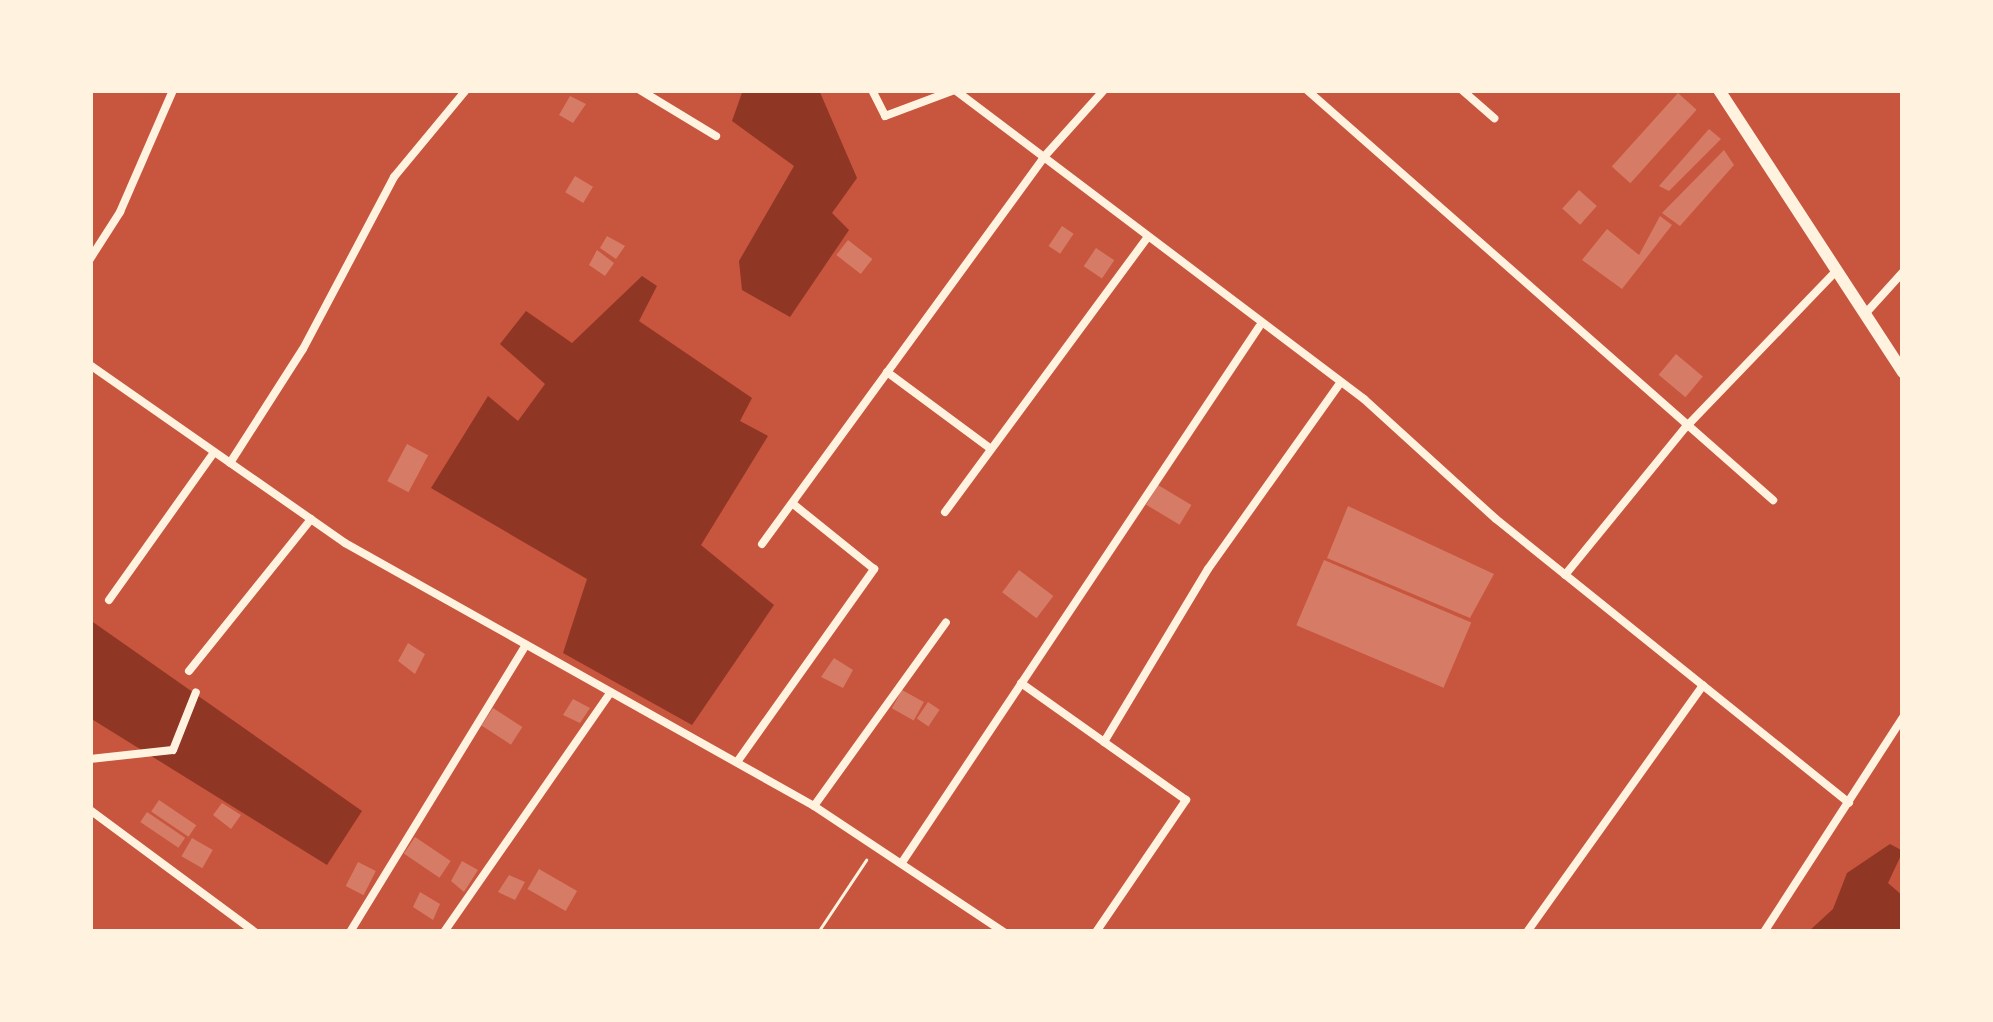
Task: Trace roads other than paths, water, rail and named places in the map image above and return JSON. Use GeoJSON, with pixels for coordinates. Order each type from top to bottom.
{"type":"FeatureCollection","features":[{"type":"Feature","properties":{"kind":"main road"},"geometry":{"type":"LineString","coordinates":[[1719,90],[1903,372]]}},
{"type":"Feature","properties":{"kind":"street"},"geometry":{"type":"LineString","coordinates":[[90,259],[120,212],[173,90]]}},
{"type":"Feature","properties":{"kind":"street"},"geometry":{"type":"LineString","coordinates":[[230,464],[303,349],[394,177],[466,90]]}},
{"type":"Feature","properties":{"kind":"street"},"geometry":{"type":"LineString","coordinates":[[640,90],[716,136]]}},
{"type":"Feature","properties":{"kind":"street"},"geometry":{"type":"LineString","coordinates":[[872,90],[885,116],[955,91],[1259,327],[1340,383],[1565,575],[1849,803]]}},
{"type":"Feature","properties":{"kind":"street"},"geometry":{"type":"LineString","coordinates":[[762,544],[1043,158],[1103,90]]}},
{"type":"Feature","properties":{"kind":"street"},"geometry":{"type":"LineString","coordinates":[[1307,90],[1685,428],[1773,500]]}},
{"type":"Feature","properties":{"kind":"street"},"geometry":{"type":"LineString","coordinates":[[1462,90],[1494,118]]}},
{"type":"Feature","properties":{"kind":"street"},"geometry":{"type":"LineString","coordinates":[[945,512],[1146,239]]}},
{"type":"Feature","properties":{"kind":"street"},"geometry":{"type":"LineString","coordinates":[[1565,575],[1685,428],[1838,270]]}},
{"type":"Feature","properties":{"kind":"street"},"geometry":{"type":"LineString","coordinates":[[1864,314],[1903,272]]}},
{"type":"Feature","properties":{"kind":"street"},"geometry":{"type":"LineString","coordinates":[[903,861],[1259,327]]}},
{"type":"Feature","properties":{"kind":"street"},"geometry":{"type":"LineString","coordinates":[[90,365],[310,519],[814,806],[1004,932]]}},
{"type":"Feature","properties":{"kind":"street"},"geometry":{"type":"LineString","coordinates":[[887,372],[992,449]]}},
{"type":"Feature","properties":{"kind":"street"},"geometry":{"type":"LineString","coordinates":[[1104,742],[1208,568],[1340,383]]}},
{"type":"Feature","properties":{"kind":"street"},"geometry":{"type":"LineString","coordinates":[[109,600],[214,452]]}},
{"type":"Feature","properties":{"kind":"street"},"geometry":{"type":"LineString","coordinates":[[737,762],[874,569],[792,503]]}},
{"type":"Feature","properties":{"kind":"street"},"geometry":{"type":"LineString","coordinates":[[189,671],[310,519]]}},
{"type":"Feature","properties":{"kind":"street"},"geometry":{"type":"LineString","coordinates":[[814,806],[946,622]]}},
{"type":"Feature","properties":{"kind":"street"},"geometry":{"type":"LineString","coordinates":[[350,932],[526,645]]}},
{"type":"Feature","properties":{"kind":"street"},"geometry":{"type":"LineString","coordinates":[[1021,683],[1186,800],[1096,932]]}},
{"type":"Feature","properties":{"kind":"street"},"geometry":{"type":"LineString","coordinates":[[1527,932],[1703,685]]}},
{"type":"Feature","properties":{"kind":"street"},"geometry":{"type":"LineString","coordinates":[[90,759],[173,749],[196,692]]}},
{"type":"Feature","properties":{"kind":"street"},"geometry":{"type":"LineString","coordinates":[[444,932],[611,692]]}},
{"type":"Feature","properties":{"kind":"street"},"geometry":{"type":"LineString","coordinates":[[1764,932],[1903,717]]}},
{"type":"Feature","properties":{"kind":"street"},"geometry":{"type":"LineString","coordinates":[[90,810],[255,932]]}}]}
